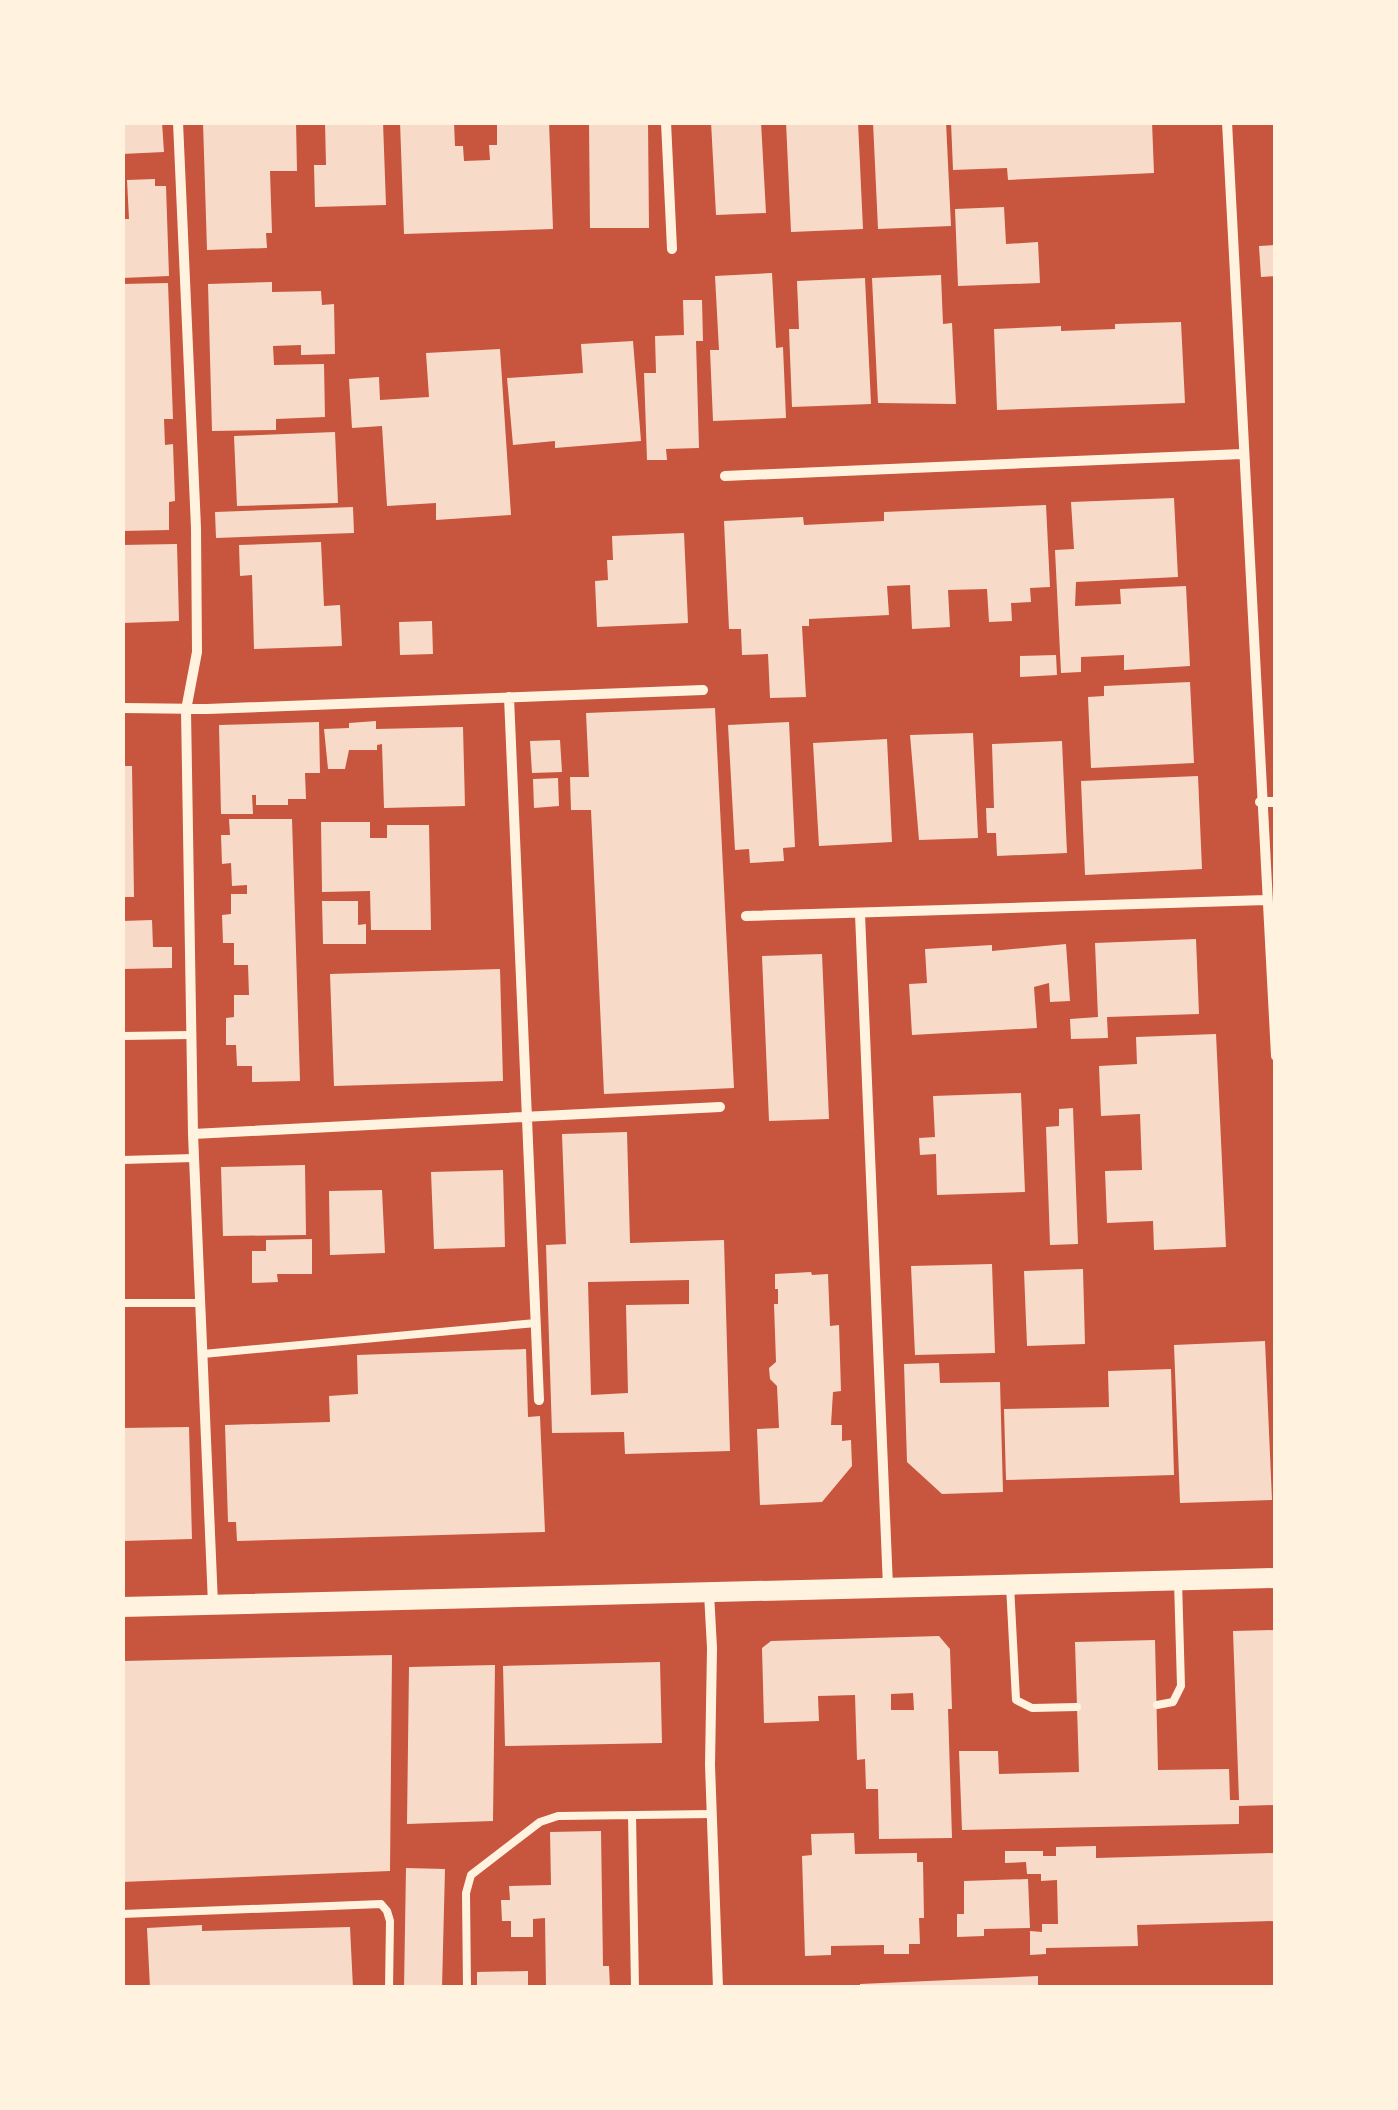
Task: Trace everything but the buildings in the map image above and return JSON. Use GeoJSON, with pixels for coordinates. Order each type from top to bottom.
{"type":"FeatureCollection","features":[{"type":"Feature","properties":{"kind":"main road"},"geometry":{"type":"LineString","coordinates":[[122,1607],[1276,1578]]}},
{"type":"Feature","properties":{"kind":"street"},"geometry":{"type":"LineString","coordinates":[[178,122],[196,528],[197,652],[186,710],[193,1134],[213,1604]]}},
{"type":"Feature","properties":{"kind":"street"},"geometry":{"type":"LineString","coordinates":[[666,122],[672,249]]}},
{"type":"Feature","properties":{"kind":"street"},"geometry":{"type":"LineString","coordinates":[[1227,122],[1276,1056]]}},
{"type":"Feature","properties":{"kind":"street"},"geometry":{"type":"LineString","coordinates":[[725,476],[1242,454]]}},
{"type":"Feature","properties":{"kind":"street"},"geometry":{"type":"LineString","coordinates":[[122,708],[160,706],[186,710],[702,690]]}},
{"type":"Feature","properties":{"kind":"street"},"geometry":{"type":"LineString","coordinates":[[509,697],[539,1400]]}},
{"type":"Feature","properties":{"kind":"street"},"geometry":{"type":"LineString","coordinates":[[1260,802],[1276,802]]}},
{"type":"Feature","properties":{"kind":"street"},"geometry":{"type":"LineString","coordinates":[[746,916],[1266,900]]}},
{"type":"Feature","properties":{"kind":"street"},"geometry":{"type":"LineString","coordinates":[[860,914],[888,1588]]}},
{"type":"Feature","properties":{"kind":"street"},"geometry":{"type":"LineString","coordinates":[[193,1134],[720,1108]]}},
{"type":"Feature","properties":{"kind":"street"},"geometry":{"type":"LineString","coordinates":[[708,1593],[718,1988]]}},
{"type":"Feature","properties":{"kind":"lane"},"geometry":{"type":"LineString","coordinates":[[122,1036],[192,1035]]}},
{"type":"Feature","properties":{"kind":"lane"},"geometry":{"type":"LineString","coordinates":[[122,1160],[194,1158]]}},
{"type":"Feature","properties":{"kind":"lane"},"geometry":{"type":"LineString","coordinates":[[122,1304],[200,1304]]}},
{"type":"Feature","properties":{"kind":"lane"},"geometry":{"type":"LineString","coordinates":[[202,1354],[536,1322]]}},
{"type":"Feature","properties":{"kind":"lane"},"geometry":{"type":"LineString","coordinates":[[1157,1705],[1172,1702],[1181,1686],[1178,1581]]}},
{"type":"Feature","properties":{"kind":"lane"},"geometry":{"type":"LineString","coordinates":[[1010,1585],[1016,1700],[1032,1708],[1077,1707]]}},
{"type":"Feature","properties":{"kind":"lane"},"geometry":{"type":"LineString","coordinates":[[468,1988],[466,1893],[471,1876],[545,1818],[712,1814]]}},
{"type":"Feature","properties":{"kind":"lane"},"geometry":{"type":"LineString","coordinates":[[632,1815],[635,1988]]}},
{"type":"Feature","properties":{"kind":"lane"},"geometry":{"type":"LineString","coordinates":[[122,1914],[380,1904],[388,1910],[390,1920],[388,1988]]}}]}
